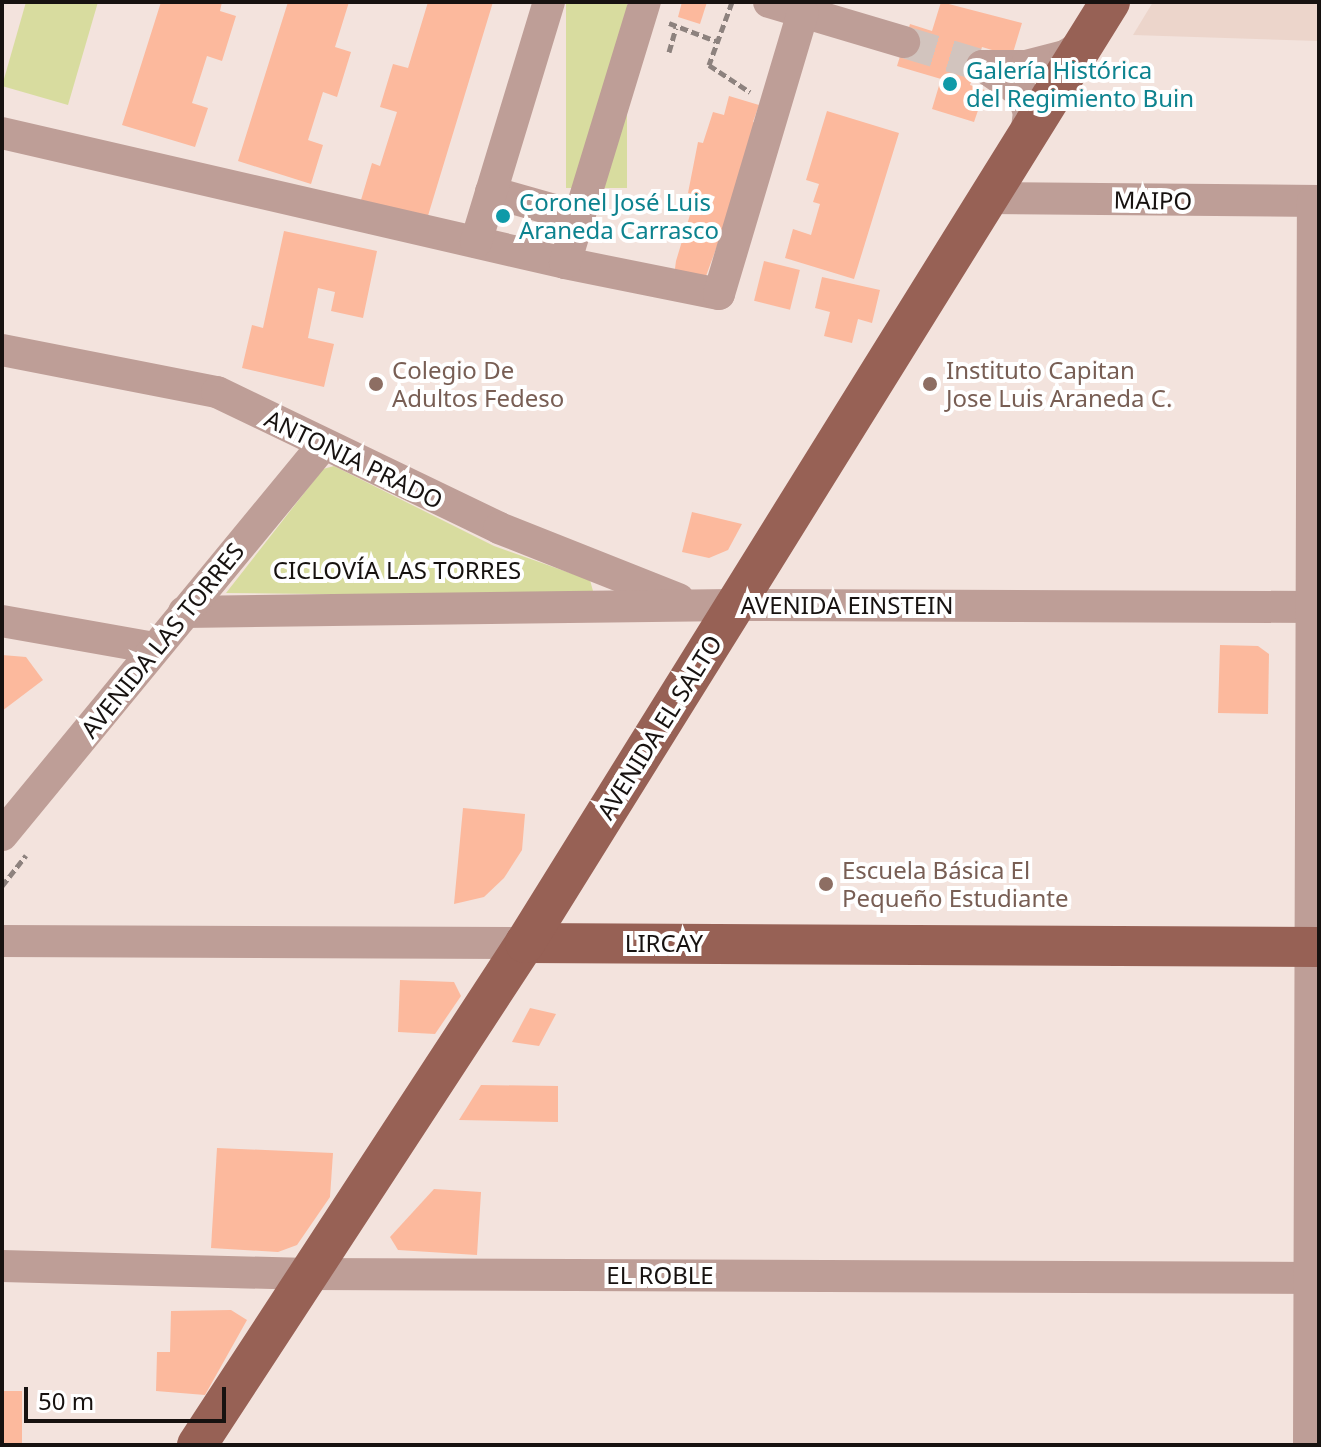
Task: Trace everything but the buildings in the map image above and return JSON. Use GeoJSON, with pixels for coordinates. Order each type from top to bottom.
{"type":"FeatureCollection","features":[{"type":"Feature","properties":{"kind":"main road","name":"AVENIDA EL SALTO"},"geometry":{"type":"LineString","coordinates":[[197,1445],[525,943],[1110,2]]}},
{"type":"Feature","properties":{"kind":"main road","name":"LIRCAY"},"geometry":{"type":"LineString","coordinates":[[525,943],[1315,947]]}},
{"type":"Feature","properties":{"kind":"street"},"geometry":{"type":"LineString","coordinates":[[476,242],[549,2]]}},
{"type":"Feature","properties":{"kind":"street"},"geometry":{"type":"LineString","coordinates":[[769,2],[803,13],[840,12],[904,42]]}},
{"type":"Feature","properties":{"kind":"street"},"geometry":{"type":"LineString","coordinates":[[565,263],[643,8]]}},
{"type":"Feature","properties":{"kind":"street"},"geometry":{"type":"LineString","coordinates":[[2,133],[565,263],[719,294],[803,13]]}},
{"type":"Feature","properties":{"kind":"street"},"geometry":{"type":"LineString","coordinates":[[1026,136],[1029,112],[1021,92],[1004,76],[979,65],[1039,64],[1084,44]]}},
{"type":"Feature","properties":{"kind":"street"},"geometry":{"type":"LineString","coordinates":[[491,192],[579,217]]}},
{"type":"Feature","properties":{"kind":"street","name":"MAIPO"},"geometry":{"type":"LineString","coordinates":[[988,198],[1316,201]]}},
{"type":"Feature","properties":{"kind":"street"},"geometry":{"type":"LineString","coordinates":[[1309,1445],[1314,1278],[1316,201]]}},
{"type":"Feature","properties":{"kind":"street","name":"ANTONIA PRADO"},"geometry":{"type":"LineString","coordinates":[[2,350],[217,392],[323,445],[569,559],[695,605]]}},
{"type":"Feature","properties":{"kind":"street","name":"AVENIDA LAS TORRES"},"geometry":{"type":"LineString","coordinates":[[15,844],[153,648],[323,445]]}},
{"type":"Feature","properties":{"kind":"street","name":"AVENIDA EINSTEIN"},"geometry":{"type":"LineString","coordinates":[[184,612],[695,605],[1315,607]]}},
{"type":"Feature","properties":{"kind":"street"},"geometry":{"type":"LineString","coordinates":[[2,621],[153,648]]}},
{"type":"Feature","properties":{"kind":"street","name":"LIRCAY"},"geometry":{"type":"LineString","coordinates":[[4,939],[525,943]]}},
{"type":"Feature","properties":{"kind":"street","name":"EL ROBLE"},"geometry":{"type":"LineString","coordinates":[[2,1266],[309,1274],[1314,1278]]}},
{"type":"Feature","properties":{"kind":"path"},"geometry":{"type":"LineString","coordinates":[[732,2],[709,65],[775,107]]}},
{"type":"Feature","properties":{"kind":"path"},"geometry":{"type":"LineString","coordinates":[[643,8],[676,28],[716,41]]}},
{"type":"Feature","properties":{"kind":"path"},"geometry":{"type":"LineString","coordinates":[[669,52],[676,28]]}},
{"type":"Feature","properties":{"kind":"path"},"geometry":{"type":"LineString","coordinates":[[2,886],[15,844]]}},
{"type":"Feature","properties":{"kind":"shaded area"},"geometry":{"type":"Polygon","coordinates":[[[1153,2],[1319,2],[1319,41],[1133,35],[1153,2]]]}},
{"type":"Feature","properties":{"kind":"green space"},"geometry":{"type":"Polygon","coordinates":[[[26,2],[98,2],[68,105],[2,86],[26,2]]]}},
{"type":"Feature","properties":{"kind":"green space"},"geometry":{"type":"Polygon","coordinates":[[[566,2],[627,2],[627,188],[566,188],[566,2]]]}},
{"type":"Feature","properties":{"kind":"green space"},"geometry":{"type":"Polygon","coordinates":[[[334,466],[494,546],[590,580],[593,591],[586,597],[226,593],[323,469],[334,466]]]}},
{"type":"Feature","properties":{"kind":"tunnel"},"geometry":{"type":"LineString","coordinates":[[904,42],[977,64]]}},
{"type":"Feature","properties":{"kind":"place","name":"Galería Histórica del Regimiento Buin"},"geometry":{"type":"Point","coordinates":[950,84]}},
{"type":"Feature","properties":{"kind":"place","name":"Coronel José Luis Araneda Carrasco"},"geometry":{"type":"Point","coordinates":[503,216]}},
{"type":"Feature","properties":{"kind":"place","name":"Colegio De Adultos Fedeso"},"geometry":{"type":"Point","coordinates":[376,384]}},
{"type":"Feature","properties":{"kind":"place","name":"Instituto Capitan Jose Luis Araneda C."},"geometry":{"type":"Point","coordinates":[930,384]}},
{"type":"Feature","properties":{"kind":"place","name":"Escuela Básica El Pequeño Estudiante"},"geometry":{"type":"Point","coordinates":[826,884]}}]}
